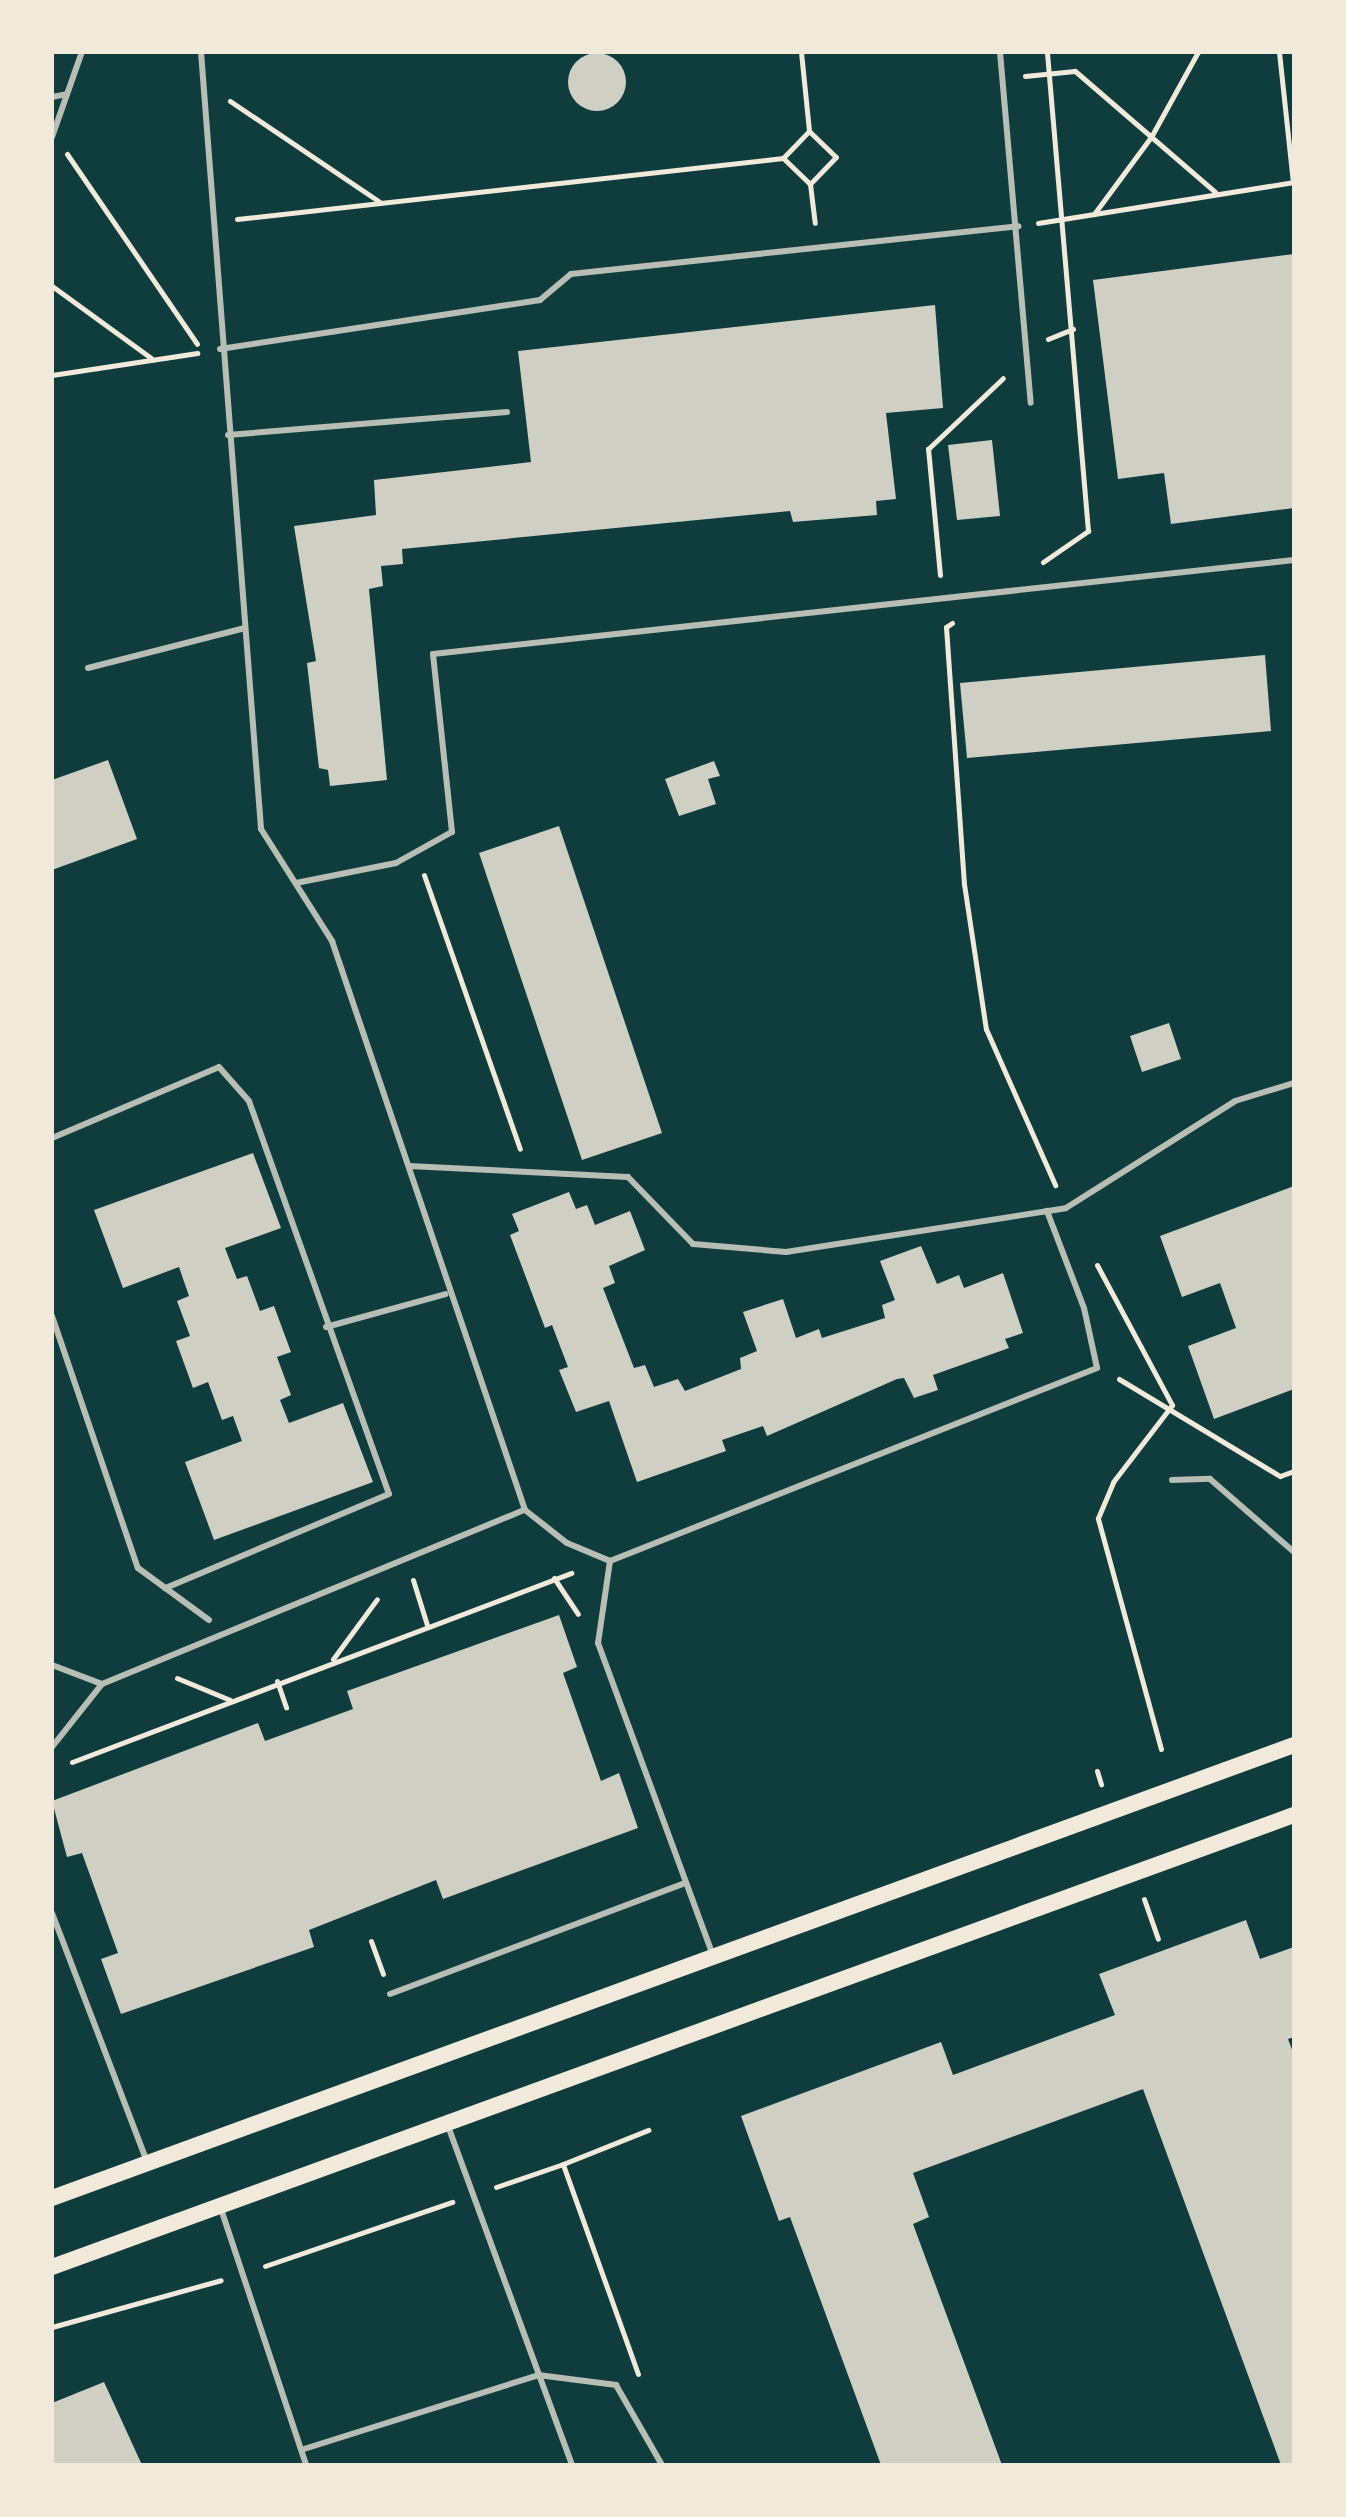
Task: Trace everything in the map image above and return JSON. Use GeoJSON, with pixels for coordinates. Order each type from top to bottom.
{"type":"FeatureCollection","features":[{"type":"Feature","properties":{"kind":"main road"},"geometry":{"type":"LineString","coordinates":[[52,2198],[148,2166],[1294,1745]]}},
{"type":"Feature","properties":{"kind":"main road"},"geometry":{"type":"LineString","coordinates":[[52,2267],[221,2209],[1294,1815]]}},
{"type":"Feature","properties":{"kind":"lane"},"geometry":{"type":"LineString","coordinates":[[52,136],[82,52]]}},
{"type":"Feature","properties":{"kind":"lane"},"geometry":{"type":"LineString","coordinates":[[201,52],[210,222],[261,829],[332,941],[409,1166],[446,1294],[525,1510],[567,1543],[610,1561],[1097,1368],[1084,1308],[1047,1211]]}},
{"type":"Feature","properties":{"kind":"lane"},"geometry":{"type":"LineString","coordinates":[[1000,52],[1030,346],[1031,403]]}},
{"type":"Feature","properties":{"kind":"lane"},"geometry":{"type":"LineString","coordinates":[[52,97],[67,94]]}},
{"type":"Feature","properties":{"kind":"lane"},"geometry":{"type":"LineString","coordinates":[[220,349],[540,300],[571,274],[818,250],[1018,226]]}},
{"type":"Feature","properties":{"kind":"lane"},"geometry":{"type":"LineString","coordinates":[[228,435],[507,412]]}},
{"type":"Feature","properties":{"kind":"lane"},"geometry":{"type":"LineString","coordinates":[[296,883],[416,852],[452,832],[433,654],[1294,560]]}},
{"type":"Feature","properties":{"kind":"lane"},"geometry":{"type":"LineString","coordinates":[[88,668],[245,628]]}},
{"type":"Feature","properties":{"kind":"lane"},"geometry":{"type":"LineString","coordinates":[[52,1138],[219,1067],[249,1101],[326,1327],[389,1494],[165,1588]]}},
{"type":"Feature","properties":{"kind":"lane"},"geometry":{"type":"LineString","coordinates":[[409,1166],[628,1177],[693,1244],[786,1252],[1066,1208],[1235,1101],[1294,1083]]}},
{"type":"Feature","properties":{"kind":"lane"},"geometry":{"type":"LineString","coordinates":[[326,1327],[446,1294]]}},
{"type":"Feature","properties":{"kind":"lane"},"geometry":{"type":"LineString","coordinates":[[52,1316],[138,1568],[209,1620]]}},
{"type":"Feature","properties":{"kind":"lane"},"geometry":{"type":"LineString","coordinates":[[1172,1480],[1210,1479],[1294,1552]]}},
{"type":"Feature","properties":{"kind":"lane"},"geometry":{"type":"LineString","coordinates":[[52,1747],[102,1684],[525,1510]]}},
{"type":"Feature","properties":{"kind":"lane"},"geometry":{"type":"LineString","coordinates":[[610,1561],[598,1643],[714,1957]]}},
{"type":"Feature","properties":{"kind":"lane"},"geometry":{"type":"LineString","coordinates":[[52,1665],[102,1684]]}},
{"type":"Feature","properties":{"kind":"lane"},"geometry":{"type":"LineString","coordinates":[[390,1994],[685,1883]]}},
{"type":"Feature","properties":{"kind":"lane"},"geometry":{"type":"LineString","coordinates":[[52,1913],[148,2166]]}},
{"type":"Feature","properties":{"kind":"lane"},"geometry":{"type":"LineString","coordinates":[[448,2126],[572,2465]]}},
{"type":"Feature","properties":{"kind":"lane"},"geometry":{"type":"LineString","coordinates":[[221,2209],[304,2449],[306,2465]]}},
{"type":"Feature","properties":{"kind":"lane"},"geometry":{"type":"LineString","coordinates":[[304,2449],[538,2375],[616,2385],[662,2465]]}},
{"type":"Feature","properties":{"kind":"path"},"geometry":{"type":"LineString","coordinates":[[801,52],[809,131],[836,157],[810,184]]}},
{"type":"Feature","properties":{"kind":"path"},"geometry":{"type":"LineString","coordinates":[[946,627],[1088,531],[1066,220],[1047,52]]}},
{"type":"Feature","properties":{"kind":"path"},"geometry":{"type":"LineString","coordinates":[[1093,215],[1151,137],[1198,52]]}},
{"type":"Feature","properties":{"kind":"path"},"geometry":{"type":"LineString","coordinates":[[1018,226],[1294,182],[1279,52]]}},
{"type":"Feature","properties":{"kind":"path"},"geometry":{"type":"LineString","coordinates":[[1001,78],[1075,71],[1215,192]]}},
{"type":"Feature","properties":{"kind":"path"},"geometry":{"type":"LineString","coordinates":[[203,82],[382,203]]}},
{"type":"Feature","properties":{"kind":"path"},"geometry":{"type":"LineString","coordinates":[[210,222],[783,158],[809,131]]}},
{"type":"Feature","properties":{"kind":"path"},"geometry":{"type":"LineString","coordinates":[[52,136],[202,352]]}},
{"type":"Feature","properties":{"kind":"path"},"geometry":{"type":"LineString","coordinates":[[783,158],[810,184],[818,250]]}},
{"type":"Feature","properties":{"kind":"path"},"geometry":{"type":"LineString","coordinates":[[52,286],[153,359]]}},
{"type":"Feature","properties":{"kind":"path"},"geometry":{"type":"LineString","coordinates":[[200,324],[203,367]]}},
{"type":"Feature","properties":{"kind":"path"},"geometry":{"type":"LineString","coordinates":[[1073,329],[1030,346],[982,404],[928,449],[946,627],[964,884],[986,1029],[1066,1208],[1172,1405]]}},
{"type":"Feature","properties":{"kind":"path"},"geometry":{"type":"LineString","coordinates":[[52,375],[220,349]]}},
{"type":"Feature","properties":{"kind":"path"},"geometry":{"type":"LineString","coordinates":[[416,852],[527,1170]]}},
{"type":"Feature","properties":{"kind":"path"},"geometry":{"type":"LineString","coordinates":[[1120,1380],[1172,1405],[1280,1476],[1294,1471]]}},
{"type":"Feature","properties":{"kind":"path"},"geometry":{"type":"LineString","coordinates":[[1161,1749],[1098,1518],[1113,1482],[1172,1405]]}},
{"type":"Feature","properties":{"kind":"path"},"geometry":{"type":"LineString","coordinates":[[406,1560],[427,1625]]}},
{"type":"Feature","properties":{"kind":"path"},"geometry":{"type":"LineString","coordinates":[[331,1661],[406,1560]]}},
{"type":"Feature","properties":{"kind":"path"},"geometry":{"type":"LineString","coordinates":[[67,1763],[277,1681],[572,1572]]}},
{"type":"Feature","properties":{"kind":"path"},"geometry":{"type":"LineString","coordinates":[[146,1666],[230,1700]]}},
{"type":"Feature","properties":{"kind":"path"},"geometry":{"type":"LineString","coordinates":[[277,1681],[286,1707]]}},
{"type":"Feature","properties":{"kind":"path"},"geometry":{"type":"LineString","coordinates":[[1097,1771],[1100,1782]]}},
{"type":"Feature","properties":{"kind":"path"},"geometry":{"type":"LineString","coordinates":[[1149,1913],[1158,1939]]}},
{"type":"Feature","properties":{"kind":"path"},"geometry":{"type":"LineString","coordinates":[[371,1941],[390,1994]]}},
{"type":"Feature","properties":{"kind":"path"},"geometry":{"type":"LineString","coordinates":[[534,2174],[648,2130]]}},
{"type":"Feature","properties":{"kind":"path"},"geometry":{"type":"LineString","coordinates":[[563,2164],[643,2372],[616,2385]]}},
{"type":"Feature","properties":{"kind":"path"},"geometry":{"type":"LineString","coordinates":[[300,2254],[424,2212]]}},
{"type":"Feature","properties":{"kind":"path"},"geometry":{"type":"LineString","coordinates":[[52,2327],[199,2286]]}},
{"type":"Feature","properties":{"kind":"building"},"geometry":{"type":"Polygon","coordinates":[[[597,53],[618,61],[626,82],[618,103],[597,111],[576,103],[568,82],[576,61],[597,53]]]}},
{"type":"Feature","properties":{"kind":"building"},"geometry":{"type":"Polygon","coordinates":[[[1294,254],[1294,508],[1171,524],[1164,473],[1118,479],[1093,280],[1294,254]]]}},
{"type":"Feature","properties":{"kind":"building"},"geometry":{"type":"Polygon","coordinates":[[[935,305],[943,408],[886,413],[896,499],[876,501],[877,515],[793,522],[790,511],[402,549],[403,564],[381,566],[383,586],[369,589],[387,780],[330,786],[328,770],[319,768],[307,663],[316,661],[294,526],[376,515],[374,480],[531,462],[518,351],[935,305]]]}},
{"type":"Feature","properties":{"kind":"building"},"geometry":{"type":"Polygon","coordinates":[[[992,440],[1000,516],[957,520],[948,445],[992,440]]]}},
{"type":"Feature","properties":{"kind":"building"},"geometry":{"type":"Polygon","coordinates":[[[1265,655],[1271,731],[967,758],[960,683],[1265,655]]]}},
{"type":"Feature","properties":{"kind":"building"},"geometry":{"type":"Polygon","coordinates":[[[108,760],[137,839],[52,870],[52,780],[108,760]]]}},
{"type":"Feature","properties":{"kind":"building"},"geometry":{"type":"Polygon","coordinates":[[[714,761],[720,776],[708,779],[716,804],[679,816],[665,779],[714,761]]]}},
{"type":"Feature","properties":{"kind":"building"},"geometry":{"type":"Polygon","coordinates":[[[559,826],[662,1133],[582,1160],[479,853],[559,826]]]}},
{"type":"Feature","properties":{"kind":"building"},"geometry":{"type":"Polygon","coordinates":[[[1169,1023],[1181,1059],[1142,1072],[1130,1036],[1169,1023]]]}},
{"type":"Feature","properties":{"kind":"building"},"geometry":{"type":"Polygon","coordinates":[[[253,1153],[281,1228],[225,1248],[237,1279],[247,1276],[260,1311],[274,1306],[291,1352],[277,1357],[291,1395],[280,1400],[289,1423],[343,1403],[373,1482],[214,1540],[185,1462],[242,1441],[233,1416],[222,1420],[208,1382],[193,1388],[176,1341],[190,1336],[177,1301],[189,1296],[179,1267],[123,1288],[94,1210],[253,1153]]]}},
{"type":"Feature","properties":{"kind":"building"},"geometry":{"type":"Polygon","coordinates":[[[1294,1186],[1294,1389],[1214,1419],[1188,1346],[1236,1328],[1220,1283],[1182,1297],[1160,1236],[1294,1186]]]}},
{"type":"Feature","properties":{"kind":"building"},"geometry":{"type":"Polygon","coordinates":[[[569,1192],[576,1209],[587,1205],[595,1225],[630,1211],[645,1250],[609,1266],[615,1283],[603,1288],[634,1368],[645,1365],[654,1387],[678,1379],[685,1391],[741,1369],[740,1358],[757,1351],[743,1312],[783,1299],[796,1338],[819,1329],[822,1338],[885,1318],[882,1305],[895,1300],[880,1261],[921,1246],[937,1284],[959,1275],[964,1288],[1003,1273],[1023,1333],[1005,1339],[1009,1348],[933,1375],[938,1390],[914,1398],[904,1378],[897,1379],[767,1436],[763,1426],[722,1440],[726,1451],[637,1482],[609,1401],[576,1412],[559,1370],[568,1367],[552,1325],[545,1328],[510,1235],[519,1231],[512,1214],[569,1192]]]}},
{"type":"Feature","properties":{"kind":"building"},"geometry":{"type":"Polygon","coordinates":[[[559,1615],[577,1667],[563,1673],[601,1781],[619,1773],[638,1828],[443,1899],[436,1880],[309,1930],[314,1947],[121,2014],[101,1959],[118,1953],[82,1853],[67,1857],[52,1801],[258,1723],[265,1741],[353,1709],[347,1691],[559,1615]]]}},
{"type":"Feature","properties":{"kind":"building"},"geometry":{"type":"Polygon","coordinates":[[[1246,1920],[1260,1959],[1294,1947],[1294,2037],[1288,2039],[1294,2055],[1294,2465],[1281,2465],[1143,2089],[913,2173],[929,2217],[913,2224],[1002,2465],[881,2465],[790,2217],[779,2221],[741,2116],[941,2042],[953,2075],[1115,2015],[1099,1974],[1246,1920]]]}},
{"type":"Feature","properties":{"kind":"building"},"geometry":{"type":"Polygon","coordinates":[[[104,2382],[142,2465],[52,2465],[52,2403],[104,2382]]]}}]}
